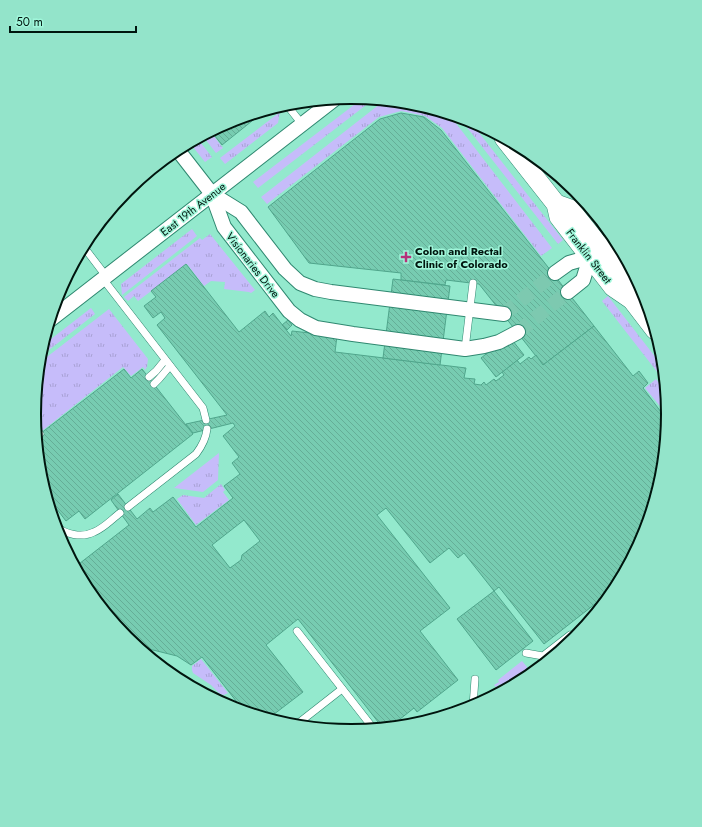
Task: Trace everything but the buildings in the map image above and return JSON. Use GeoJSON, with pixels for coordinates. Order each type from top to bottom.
{"type":"FeatureCollection","features":[{"type":"Feature","properties":{"kind":"street","name":"East 19th Avenue"},"geometry":{"type":"LineString","coordinates":[[57,315],[328,104]]}},
{"type":"Feature","properties":{"kind":"street","name":"Franklin Street"},"geometry":{"type":"LineString","coordinates":[[513,150],[556,204],[570,209],[602,248],[625,278],[632,300],[646,319]]}},
{"type":"Feature","properties":{"kind":"street"},"geometry":{"type":"LineString","coordinates":[[181,155],[212,194]]}},
{"type":"Feature","properties":{"kind":"street","name":"Visionaries Drive"},"geometry":{"type":"LineString","coordinates":[[212,194],[241,212],[285,269],[300,283],[324,291],[504,314]]}},
{"type":"Feature","properties":{"kind":"street","name":"Visionaries Drive"},"geometry":{"type":"LineString","coordinates":[[212,194],[224,227],[289,311],[300,320],[316,328],[464,349],[499,342],[518,332]]}},
{"type":"Feature","properties":{"kind":"street"},"geometry":{"type":"LineString","coordinates":[[555,273],[569,263],[602,248]]}},
{"type":"Feature","properties":{"kind":"street"},"geometry":{"type":"LineString","coordinates":[[568,292],[583,280],[602,248]]}},
{"type":"Feature","properties":{"kind":"lane"},"geometry":{"type":"LineString","coordinates":[[290,109],[302,124]]}},
{"type":"Feature","properties":{"kind":"lane"},"geometry":{"type":"LineString","coordinates":[[87,252],[165,360],[203,408],[206,420]]}},
{"type":"Feature","properties":{"kind":"lane"},"geometry":{"type":"LineString","coordinates":[[464,349],[473,283]]}},
{"type":"Feature","properties":{"kind":"lane"},"geometry":{"type":"LineString","coordinates":[[149,377],[165,360]]}},
{"type":"Feature","properties":{"kind":"lane"},"geometry":{"type":"LineString","coordinates":[[154,384],[170,366]]}},
{"type":"Feature","properties":{"kind":"lane"},"geometry":{"type":"LineString","coordinates":[[128,507],[196,454],[202,445],[207,429]]}},
{"type":"Feature","properties":{"kind":"lane"},"geometry":{"type":"LineString","coordinates":[[65,532],[72,535],[94,533],[120,513]]}},
{"type":"Feature","properties":{"kind":"lane"},"geometry":{"type":"LineString","coordinates":[[297,631],[368,723]]}},
{"type":"Feature","properties":{"kind":"lane"},"geometry":{"type":"LineString","coordinates":[[526,653],[544,656]]}},
{"type":"Feature","properties":{"kind":"lane"},"geometry":{"type":"LineString","coordinates":[[474,698],[475,679]]}},
{"type":"Feature","properties":{"kind":"lane"},"geometry":{"type":"LineString","coordinates":[[305,720],[342,689]]}},
{"type":"Feature","properties":{"kind":"green space"},"geometry":{"type":"Polygon","coordinates":[[[355,104],[367,104],[258,188],[253,182],[355,104]]]}},
{"type":"Feature","properties":{"kind":"green space"},"geometry":{"type":"Polygon","coordinates":[[[379,105],[411,109],[454,121],[552,248],[541,256],[442,128],[425,116],[401,111],[379,117],[267,204],[261,197],[379,105]]]}},
{"type":"Feature","properties":{"kind":"green space"},"geometry":{"type":"Polygon","coordinates":[[[280,112],[278,123],[225,164],[220,158],[280,112]]]}},
{"type":"Feature","properties":{"kind":"green space"},"geometry":{"type":"Polygon","coordinates":[[[465,125],[477,130],[563,240],[558,244],[465,125]]]}},
{"type":"Feature","properties":{"kind":"green space"},"geometry":{"type":"Polygon","coordinates":[[[213,135],[223,148],[216,153],[206,140],[213,135]]]}},
{"type":"Feature","properties":{"kind":"green space"},"geometry":{"type":"Polygon","coordinates":[[[201,142],[212,157],[205,162],[193,147],[201,142]]]}},
{"type":"Feature","properties":{"kind":"green space"},"geometry":{"type":"Polygon","coordinates":[[[192,229],[197,236],[122,295],[121,284],[192,229]]]}},
{"type":"Feature","properties":{"kind":"green space"},"geometry":{"type":"Polygon","coordinates":[[[210,234],[255,290],[251,293],[224,289],[225,282],[211,281],[204,286],[187,264],[138,301],[134,296],[128,301],[124,297],[200,238],[202,240],[210,234]]]}},
{"type":"Feature","properties":{"kind":"green space"},"geometry":{"type":"Polygon","coordinates":[[[608,296],[656,358],[658,373],[602,301],[608,296]]]}},
{"type":"Feature","properties":{"kind":"green space"},"geometry":{"type":"Polygon","coordinates":[[[91,308],[95,314],[47,351],[50,340],[91,308]]]}},
{"type":"Feature","properties":{"kind":"green space"},"geometry":{"type":"Polygon","coordinates":[[[109,309],[148,359],[145,370],[143,367],[131,376],[123,367],[42,431],[42,393],[46,357],[109,309]]]}},
{"type":"Feature","properties":{"kind":"green space"},"geometry":{"type":"Polygon","coordinates":[[[656,379],[659,383],[661,407],[645,388],[656,379]]]}},
{"type":"Feature","properties":{"kind":"green space"},"geometry":{"type":"Polygon","coordinates":[[[219,453],[218,480],[203,492],[174,488],[219,453]]]}},
{"type":"Feature","properties":{"kind":"green space"},"geometry":{"type":"Polygon","coordinates":[[[221,484],[225,490],[223,492],[229,500],[196,525],[177,499],[183,495],[204,498],[221,484]]]}},
{"type":"Feature","properties":{"kind":"green space"},"geometry":{"type":"Polygon","coordinates":[[[201,659],[228,693],[224,695],[220,694],[211,685],[193,673],[192,666],[201,659]]]}},
{"type":"Feature","properties":{"kind":"green space"},"geometry":{"type":"Polygon","coordinates":[[[522,661],[527,667],[506,682],[496,687],[494,685],[499,682],[498,680],[522,661]]]}},
{"type":"Feature","properties":{"kind":"tunnel"},"geometry":{"type":"LineString","coordinates":[[504,314],[555,273]]}},
{"type":"Feature","properties":{"kind":"tunnel"},"geometry":{"type":"LineString","coordinates":[[518,332],[568,292]]}},
{"type":"Feature","properties":{"kind":"place","name":"Colon and Rectal Clinic of Colorado"},"geometry":{"type":"Point","coordinates":[406,257]}}]}
